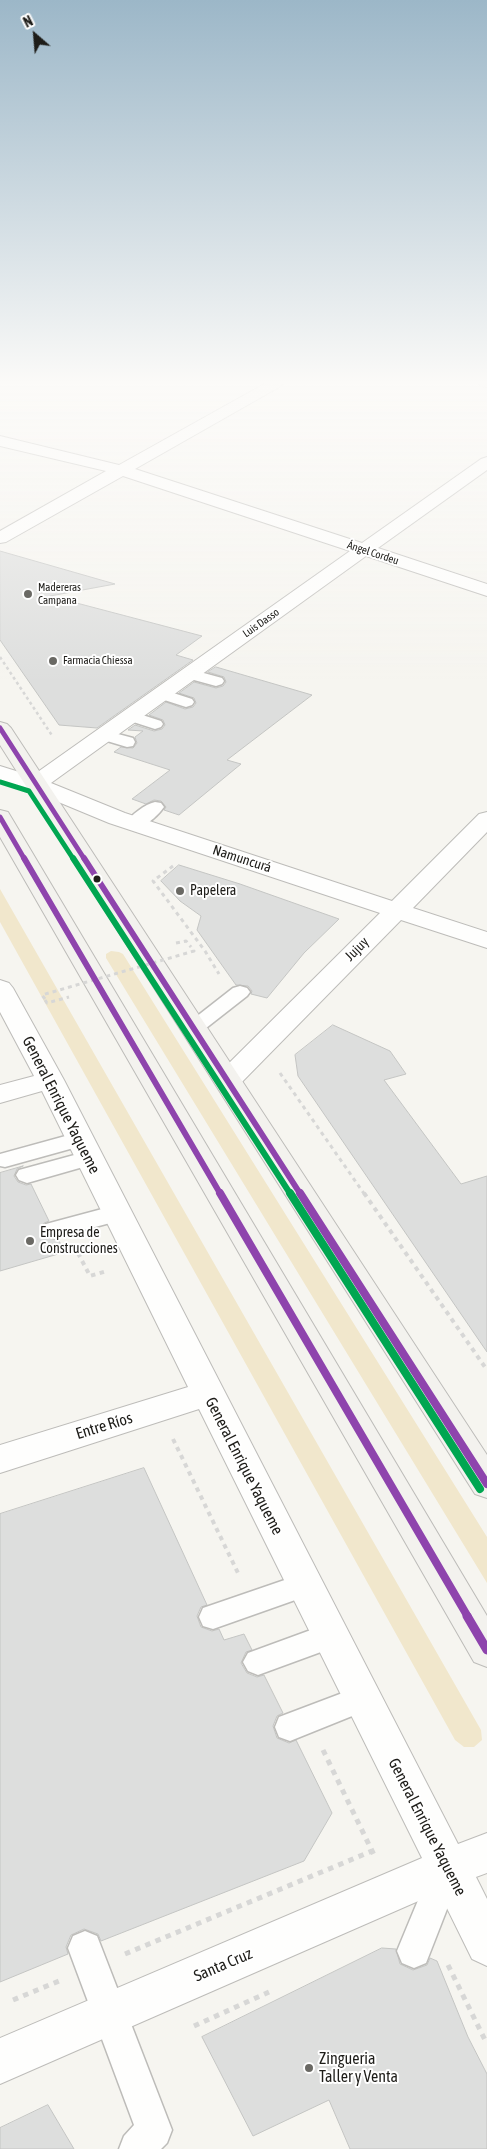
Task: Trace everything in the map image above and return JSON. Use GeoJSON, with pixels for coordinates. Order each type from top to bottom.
{"type":"FeatureCollection","features":[{"type":"Feature","properties":{"kind":"main road"},"geometry":{"type":"LineString","coordinates":[[0,728],[487,1484]]}},
{"type":"Feature","properties":{"kind":"main road"},"geometry":{"type":"LineString","coordinates":[[0,817],[487,1650]]}},
{"type":"Feature","properties":{"kind":"street"},"geometry":{"type":"LineString","coordinates":[[0,538],[97,483]]}},
{"type":"Feature","properties":{"kind":"street","name":"Ángel Cordeu"},"geometry":{"type":"LineString","coordinates":[[161,483],[487,590]]}},
{"type":"Feature","properties":{"kind":"street","name":"Luis Dasso"},"geometry":{"type":"LineString","coordinates":[[35,784],[457,483]]}},
{"type":"Feature","properties":{"kind":"street","name":"Namuncurá"},"geometry":{"type":"LineString","coordinates":[[0,773],[35,784],[134,824],[487,940]]}},
{"type":"Feature","properties":{"kind":"street","name":"Jujuy"},"geometry":{"type":"LineString","coordinates":[[228,1080],[487,819]]}},
{"type":"Feature","properties":{"kind":"street","name":"General Enrique Yaqueme"},"geometry":{"type":"LineString","coordinates":[[0,988],[85,1148],[361,1699],[487,1944]]}},
{"type":"Feature","properties":{"kind":"street"},"geometry":{"type":"LineString","coordinates":[[0,1094],[50,1080]]}},
{"type":"Feature","properties":{"kind":"street","name":"Entre Ríos"},"geometry":{"type":"LineString","coordinates":[[0,1459],[208,1394]]}},
{"type":"Feature","properties":{"kind":"street","name":"Santa Cruz"},"geometry":{"type":"LineString","coordinates":[[0,2061],[447,1868],[487,1853]]}},
{"type":"Feature","properties":{"kind":"lane"},"geometry":{"type":"LineString","coordinates":[[189,674],[216,681]]}},
{"type":"Feature","properties":{"kind":"lane"},"geometry":{"type":"LineString","coordinates":[[160,694],[186,702]]}},
{"type":"Feature","properties":{"kind":"lane"},"geometry":{"type":"LineString","coordinates":[[130,716],[155,724]]}},
{"type":"Feature","properties":{"kind":"lane"},"geometry":{"type":"LineString","coordinates":[[104,735],[127,742]]}},
{"type":"Feature","properties":{"kind":"lane"},"geometry":{"type":"LineString","coordinates":[[134,824],[155,807]]}},
{"type":"Feature","properties":{"kind":"lane"},"geometry":{"type":"LineString","coordinates":[[194,1028],[237,995]]}},
{"type":"Feature","properties":{"kind":"lane"},"geometry":{"type":"LineString","coordinates":[[5,1160],[85,1148]]}},
{"type":"Feature","properties":{"kind":"lane"},"geometry":{"type":"LineString","coordinates":[[27,1175],[85,1148]]}},
{"type":"Feature","properties":{"kind":"lane"},"geometry":{"type":"LineString","coordinates":[[54,1230],[117,1214]]}},
{"type":"Feature","properties":{"kind":"lane"},"geometry":{"type":"LineString","coordinates":[[213,1617],[305,1585]]}},
{"type":"Feature","properties":{"kind":"lane"},"geometry":{"type":"LineString","coordinates":[[258,1662],[330,1636]]}},
{"type":"Feature","properties":{"kind":"lane"},"geometry":{"type":"LineString","coordinates":[[290,1727],[361,1699]]}},
{"type":"Feature","properties":{"kind":"lane"},"geometry":{"type":"LineString","coordinates":[[414,1951],[447,1868]]}},
{"type":"Feature","properties":{"kind":"lane"},"geometry":{"type":"LineString","coordinates":[[88,1958],[154,2130],[137,2149]]}},
{"type":"Feature","properties":{"kind":"path"},"geometry":{"type":"LineString","coordinates":[[0,657],[68,760]]}},
{"type":"Feature","properties":{"kind":"path"},"geometry":{"type":"LineString","coordinates":[[177,863],[154,881],[237,995]]}},
{"type":"Feature","properties":{"kind":"path"},"geometry":{"type":"LineString","coordinates":[[45,999],[42,995],[194,951],[186,940]]}},
{"type":"Feature","properties":{"kind":"path"},"geometry":{"type":"LineString","coordinates":[[261,1046],[487,1370]]}},
{"type":"Feature","properties":{"kind":"path"},"geometry":{"type":"LineString","coordinates":[[13,2000],[88,1958],[372,1851]]}},
{"type":"Feature","properties":{"kind":"path"},"geometry":{"type":"LineString","coordinates":[[414,1951],[444,1958],[487,2044]]}},
{"type":"Feature","properties":{"kind":"path"},"geometry":{"type":"LineString","coordinates":[[194,2026],[273,1990]]}},
{"type":"Feature","properties":{"kind":"shaded area"},"geometry":{"type":"Polygon","coordinates":[[[0,889],[481,1730],[482,1740],[474,1747],[464,1747],[455,1740],[0,922],[0,889]]]}},
{"type":"Feature","properties":{"kind":"shaded area"},"geometry":{"type":"Polygon","coordinates":[[[111,951],[123,954],[487,1537],[487,1583],[106,958],[106,954],[111,951]]]}},
{"type":"Feature","properties":{"kind":"building"},"geometry":{"type":"Polygon","coordinates":[[[0,551],[115,584],[50,596],[202,636],[176,655],[193,660],[97,728],[59,725],[0,640],[0,551]]]}},
{"type":"Feature","properties":{"kind":"building"},"geometry":{"type":"Polygon","coordinates":[[[216,667],[312,695],[227,760],[241,764],[179,815],[164,810],[166,807],[161,801],[154,800],[146,804],[132,799],[170,770],[114,752],[121,747],[133,748],[137,743],[135,737],[143,731],[128,730],[135,725],[154,731],[162,729],[165,725],[163,720],[149,715],[166,702],[185,709],[193,707],[196,703],[194,698],[179,693],[194,682],[216,688],[223,686],[226,682],[224,677],[208,672],[216,667]]]}},
{"type":"Feature","properties":{"kind":"building"},"geometry":{"type":"Polygon","coordinates":[[[179,865],[240,884],[339,919],[304,953],[267,998],[251,994],[252,991],[248,986],[236,985],[197,930],[201,916],[180,901],[161,881],[179,865]]]}},
{"type":"Feature","properties":{"kind":"building"},"geometry":{"type":"Polygon","coordinates":[[[333,1025],[390,1051],[406,1074],[384,1080],[461,1184],[487,1176],[487,1352],[298,1076],[295,1055],[333,1025]]]}},
{"type":"Feature","properties":{"kind":"building"},"geometry":{"type":"Polygon","coordinates":[[[23,1166],[17,1169],[14,1176],[18,1182],[26,1185],[31,1184],[49,1221],[44,1223],[40,1231],[46,1238],[58,1239],[65,1252],[0,1271],[0,1173],[23,1166]]]}},
{"type":"Feature","properties":{"kind":"building"},"geometry":{"type":"Polygon","coordinates":[[[144,1468],[207,1605],[201,1607],[197,1616],[201,1627],[212,1631],[219,1629],[224,1640],[244,1634],[252,1650],[246,1652],[241,1663],[247,1673],[257,1677],[264,1675],[283,1713],[277,1716],[273,1726],[277,1738],[289,1743],[296,1740],[332,1813],[304,1861],[101,1941],[98,1934],[84,1929],[71,1935],[66,1947],[68,1954],[0,1982],[0,1514],[144,1468]]]}},
{"type":"Feature","properties":{"kind":"building","name":"Zingueria Taller y Venta"},"geometry":{"type":"Polygon","coordinates":[[[382,1948],[396,1949],[400,1964],[413,1970],[427,1965],[430,1958],[437,1961],[468,2037],[487,2074],[487,2149],[350,2149],[329,2100],[253,2136],[202,2037],[382,1948]]]}},
{"type":"Feature","properties":{"kind":"building"},"geometry":{"type":"Polygon","coordinates":[[[48,2105],[74,2149],[0,2149],[0,2128],[48,2105]]]}},
{"type":"Feature","properties":{"kind":"transit line"},"geometry":{"type":"LineString","coordinates":[[0,728],[487,1484]]}},
{"type":"Feature","properties":{"kind":"transit line"},"geometry":{"type":"LineString","coordinates":[[0,782],[29,791],[221,1085],[480,1489]]}},
{"type":"Feature","properties":{"kind":"transit line"},"geometry":{"type":"LineString","coordinates":[[0,817],[487,1650]]}},
{"type":"Feature","properties":{"kind":"place","name":"Madereras Campana"},"geometry":{"type":"Point","coordinates":[28,594]}},
{"type":"Feature","properties":{"kind":"place","name":"Farmacia Chiessa"},"geometry":{"type":"Point","coordinates":[53,661]}},
{"type":"Feature","properties":{"kind":"place","name":"Papelera"},"geometry":{"type":"Point","coordinates":[180,891]}},
{"type":"Feature","properties":{"kind":"place","name":"Empresa de Construcciones"},"geometry":{"type":"Point","coordinates":[30,1241]}},
{"type":"Feature","properties":{"kind":"place","name":"Zingueria Taller y Venta"},"geometry":{"type":"Point","coordinates":[309,2068]}}]}
